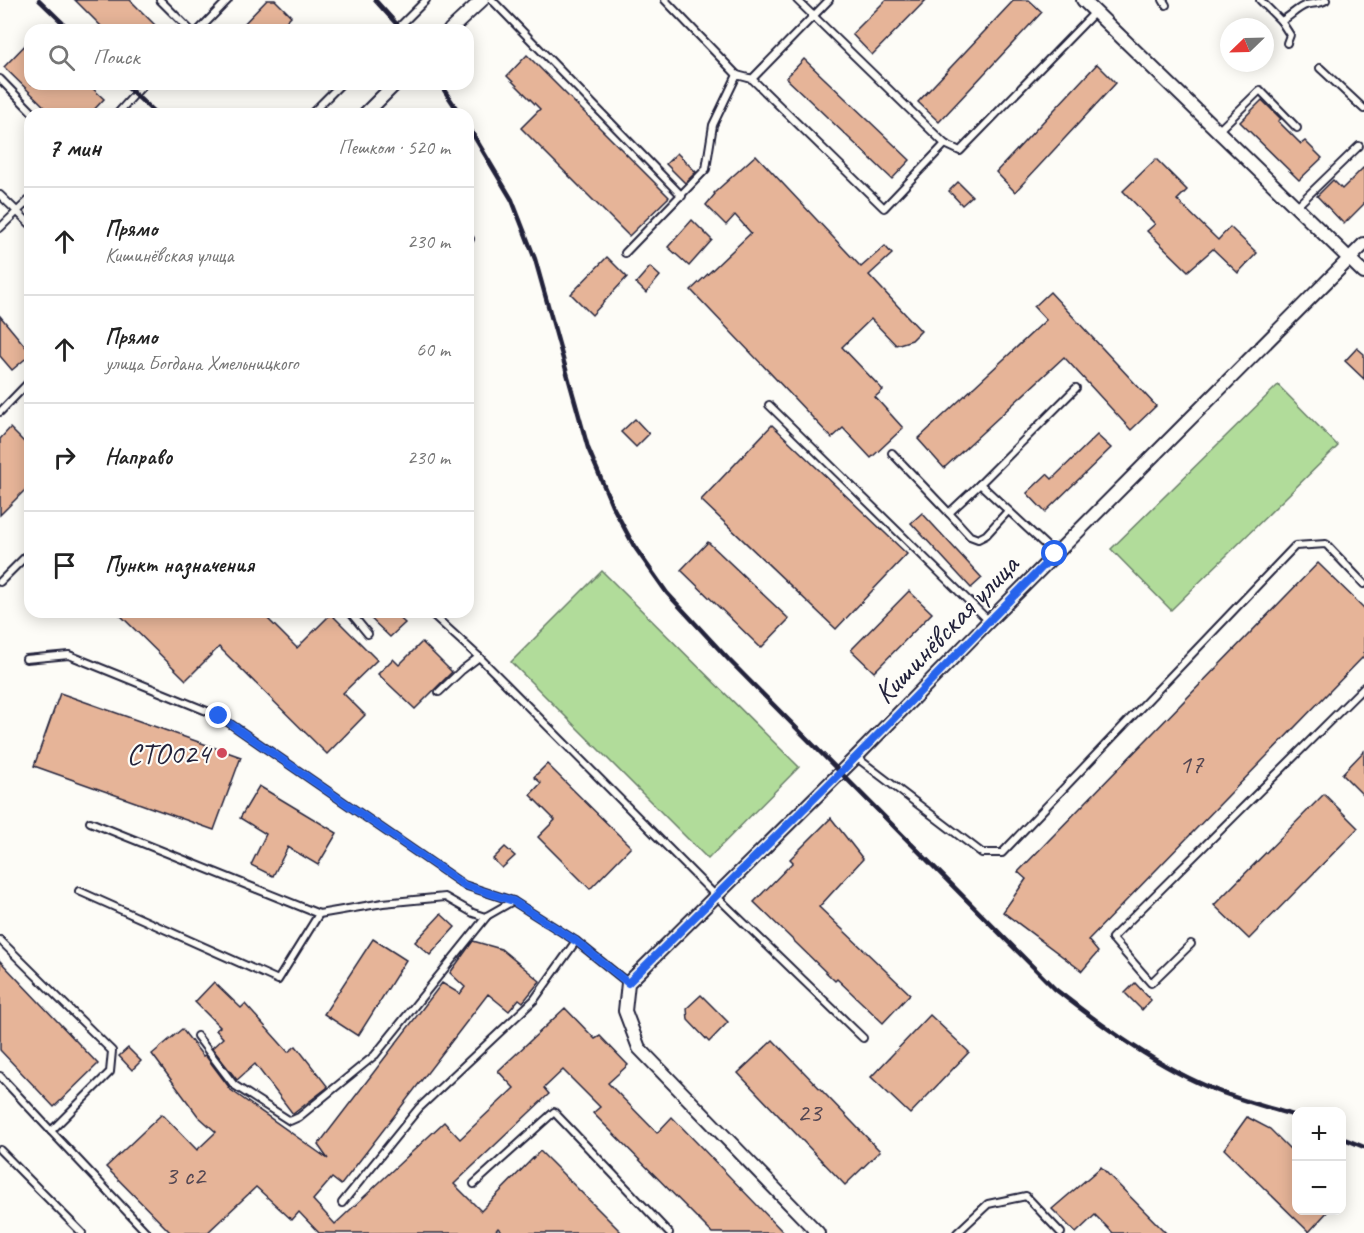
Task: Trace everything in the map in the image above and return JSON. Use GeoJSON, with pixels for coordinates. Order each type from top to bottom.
{"type":"FeatureCollection","features":[{"type":"Feature","properties":{"kind":"street"},"geometry":{"type":"LineString","coordinates":[[456,24],[482,0]]}},
{"type":"Feature","properties":{"kind":"street"},"geometry":{"type":"LineString","coordinates":[[1083,0],[1364,273]]}},
{"type":"Feature","properties":{"kind":"street"},"geometry":{"type":"LineString","coordinates":[[371,108],[389,90]]}},
{"type":"Feature","properties":{"kind":"street","name":"Кишинёвская улица"},"geometry":{"type":"LineString","coordinates":[[628,983],[856,757],[1364,244]]}},
{"type":"Feature","properties":{"kind":"street"},"geometry":{"type":"LineString","coordinates":[[628,983],[625,1011],[639,1048],[818,1233]]}},
{"type":"Feature","properties":{"kind":"lane"},"geometry":{"type":"LineString","coordinates":[[160,0],[184,24]]}},
{"type":"Feature","properties":{"kind":"lane"},"geometry":{"type":"LineString","coordinates":[[205,24],[228,0]]}},
{"type":"Feature","properties":{"kind":"lane"},"geometry":{"type":"LineString","coordinates":[[402,24],[426,0]]}},
{"type":"Feature","properties":{"kind":"lane"},"geometry":{"type":"LineString","coordinates":[[492,0],[682,196]]}},
{"type":"Feature","properties":{"kind":"lane"},"geometry":{"type":"LineString","coordinates":[[665,0],[736,75],[752,79],[885,208],[945,144]]}},
{"type":"Feature","properties":{"kind":"lane"},"geometry":{"type":"LineString","coordinates":[[797,0],[945,144],[960,151],[1095,12]]}},
{"type":"Feature","properties":{"kind":"lane"},"geometry":{"type":"LineString","coordinates":[[752,79],[829,0]]}},
{"type":"Feature","properties":{"kind":"lane"},"geometry":{"type":"LineString","coordinates":[[1260,0],[1281,21],[1290,35],[1287,43]]}},
{"type":"Feature","properties":{"kind":"lane"},"geometry":{"type":"LineString","coordinates":[[1281,21],[1289,18],[1304,5],[1323,3],[1326,0]]}},
{"type":"Feature","properties":{"kind":"lane"},"geometry":{"type":"LineString","coordinates":[[1320,68],[1364,110]]}},
{"type":"Feature","properties":{"kind":"lane"},"geometry":{"type":"LineString","coordinates":[[626,253],[706,169],[713,125],[736,75]]}},
{"type":"Feature","properties":{"kind":"lane"},"geometry":{"type":"LineString","coordinates":[[0,80],[28,108]]}},
{"type":"Feature","properties":{"kind":"lane"},"geometry":{"type":"LineString","coordinates":[[122,108],[139,90]]}},
{"type":"Feature","properties":{"kind":"lane"},"geometry":{"type":"LineString","coordinates":[[317,108],[335,90]]}},
{"type":"Feature","properties":{"kind":"lane"},"geometry":{"type":"LineString","coordinates":[[1217,132],[1260,90],[1297,128]]}},
{"type":"Feature","properties":{"kind":"lane"},"geometry":{"type":"LineString","coordinates":[[1295,208],[1359,146]]}},
{"type":"Feature","properties":{"kind":"lane"},"geometry":{"type":"LineString","coordinates":[[0,195],[24,218]]}},
{"type":"Feature","properties":{"kind":"lane"},"geometry":{"type":"LineString","coordinates":[[0,228],[24,205]]}},
{"type":"Feature","properties":{"kind":"lane"},"geometry":{"type":"LineString","coordinates":[[0,412],[24,387]]}},
{"type":"Feature","properties":{"kind":"lane"},"geometry":{"type":"LineString","coordinates":[[949,513],[1077,388]]}},
{"type":"Feature","properties":{"kind":"lane"},"geometry":{"type":"LineString","coordinates":[[769,405],[989,621]]}},
{"type":"Feature","properties":{"kind":"lane"},"geometry":{"type":"LineString","coordinates":[[892,453],[970,536],[978,539],[986,535],[1008,510]]}},
{"type":"Feature","properties":{"kind":"lane"},"geometry":{"type":"LineString","coordinates":[[980,484],[1055,554]]}},
{"type":"Feature","properties":{"kind":"lane"},"geometry":{"type":"LineString","coordinates":[[856,757],[982,853],[1002,853],[1295,546],[1326,544],[1364,584]]}},
{"type":"Feature","properties":{"kind":"lane"},"geometry":{"type":"LineString","coordinates":[[0,582],[24,558]]}},
{"type":"Feature","properties":{"kind":"lane"},"geometry":{"type":"LineString","coordinates":[[355,618],[368,634]]}},
{"type":"Feature","properties":{"kind":"lane"},"geometry":{"type":"LineString","coordinates":[[436,618],[715,895],[863,1038]]}},
{"type":"Feature","properties":{"kind":"lane"},"geometry":{"type":"LineString","coordinates":[[26,659],[69,655],[219,716],[464,885],[513,901],[576,941],[628,983]]}},
{"type":"Feature","properties":{"kind":"lane"},"geometry":{"type":"LineString","coordinates":[[439,692],[478,657]]}},
{"type":"Feature","properties":{"kind":"lane"},"geometry":{"type":"LineString","coordinates":[[1191,944],[1151,983],[1112,938],[1364,687]]}},
{"type":"Feature","properties":{"kind":"lane"},"geometry":{"type":"LineString","coordinates":[[90,822],[319,914],[383,903],[445,897],[473,914],[485,917]]}},
{"type":"Feature","properties":{"kind":"lane"},"geometry":{"type":"LineString","coordinates":[[79,891],[278,980],[319,914]]}},
{"type":"Feature","properties":{"kind":"lane"},"geometry":{"type":"LineString","coordinates":[[197,1036],[234,1085],[290,1121],[375,1055],[485,917],[513,901]]}},
{"type":"Feature","properties":{"kind":"lane"},"geometry":{"type":"LineString","coordinates":[[0,940],[112,1051],[110,1072],[51,1131]]}},
{"type":"Feature","properties":{"kind":"lane"},"geometry":{"type":"LineString","coordinates":[[342,1203],[419,1108],[534,1000],[576,941]]}},
{"type":"Feature","properties":{"kind":"lane"},"geometry":{"type":"LineString","coordinates":[[0,1076],[147,1233]]}},
{"type":"Feature","properties":{"kind":"lane"},"geometry":{"type":"LineString","coordinates":[[474,1184],[554,1112],[669,1233]]}},
{"type":"Feature","properties":{"kind":"lane"},"geometry":{"type":"LineString","coordinates":[[0,1150],[82,1233]]}},
{"type":"Feature","properties":{"kind":"lane"},"geometry":{"type":"LineString","coordinates":[[957,1233],[988,1204],[1026,1196],[1061,1233]]}},
{"type":"Feature","properties":{"kind":"green space"},"geometry":{"type":"Polygon","coordinates":[[[1278,385],[1338,446],[1171,610],[1111,549],[1278,385]]]}},
{"type":"Feature","properties":{"kind":"green space"},"geometry":{"type":"Polygon","coordinates":[[[602,571],[799,767],[708,859],[511,662],[602,571]]]}},
{"type":"Feature","properties":{"kind":"building"},"geometry":{"type":"Polygon","coordinates":[[[75,0],[130,0],[154,24],[99,24],[75,0]]]}},
{"type":"Feature","properties":{"kind":"building"},"geometry":{"type":"Polygon","coordinates":[[[267,0],[275,0],[291,16],[284,24],[244,24],[267,0]]]}},
{"type":"Feature","properties":{"kind":"building"},"geometry":{"type":"Polygon","coordinates":[[[886,0],[926,0],[872,55],[852,34],[886,0]]]}},
{"type":"Feature","properties":{"kind":"building"},"geometry":{"type":"Polygon","coordinates":[[[1014,0],[1029,0],[1042,12],[939,122],[918,102],[1014,0]]]}},
{"type":"Feature","properties":{"kind":"building"},"geometry":{"type":"Polygon","coordinates":[[[24,46],[24,87],[4,67],[24,46]]]}},
{"type":"Feature","properties":{"kind":"building"},"geometry":{"type":"Polygon","coordinates":[[[527,55],[669,197],[629,236],[521,128],[540,109],[507,76],[527,55]]]}},
{"type":"Feature","properties":{"kind":"building"},"geometry":{"type":"Polygon","coordinates":[[[804,59],[910,160],[892,179],[786,78],[804,59]]]}},
{"type":"Feature","properties":{"kind":"building"},"geometry":{"type":"Polygon","coordinates":[[[1097,64],[1116,83],[1015,192],[996,172],[1097,64]]]}},
{"type":"Feature","properties":{"kind":"building"},"geometry":{"type":"Polygon","coordinates":[[[27,90],[94,90],[104,99],[96,108],[46,108],[27,90]]]}},
{"type":"Feature","properties":{"kind":"building"},"geometry":{"type":"Polygon","coordinates":[[[1262,100],[1281,119],[1278,121],[1301,144],[1305,141],[1322,158],[1299,180],[1240,122],[1262,100]]]}},
{"type":"Feature","properties":{"kind":"building"},"geometry":{"type":"Polygon","coordinates":[[[677,153],[696,172],[685,183],[666,164],[677,153]]]}},
{"type":"Feature","properties":{"kind":"building"},"geometry":{"type":"Polygon","coordinates":[[[756,155],[861,267],[885,246],[892,254],[869,275],[921,331],[912,340],[896,345],[871,319],[842,347],[883,390],[875,397],[903,428],[871,458],[843,428],[832,438],[691,290],[751,233],[735,215],[726,225],[706,205],[714,193],[756,155]]]}},
{"type":"Feature","properties":{"kind":"building"},"geometry":{"type":"Polygon","coordinates":[[[1156,159],[1187,190],[1177,200],[1218,240],[1230,227],[1257,253],[1238,273],[1213,249],[1188,271],[1147,231],[1155,224],[1123,191],[1156,159]]]}},
{"type":"Feature","properties":{"kind":"building"},"geometry":{"type":"Polygon","coordinates":[[[1364,167],[1364,204],[1344,224],[1317,196],[1333,180],[1342,189],[1364,167]]]}},
{"type":"Feature","properties":{"kind":"building"},"geometry":{"type":"Polygon","coordinates":[[[958,182],[972,196],[962,205],[949,191],[958,182]]]}},
{"type":"Feature","properties":{"kind":"building"},"geometry":{"type":"Polygon","coordinates":[[[692,220],[712,240],[689,266],[668,247],[692,220]]]}},
{"type":"Feature","properties":{"kind":"building"},"geometry":{"type":"Polygon","coordinates":[[[607,257],[627,277],[592,315],[571,294],[607,257]]]}},
{"type":"Feature","properties":{"kind":"building"},"geometry":{"type":"Polygon","coordinates":[[[650,267],[660,276],[646,293],[636,283],[650,267]]]}},
{"type":"Feature","properties":{"kind":"building"},"geometry":{"type":"Polygon","coordinates":[[[1050,292],[1156,406],[1131,430],[1064,357],[944,468],[918,439],[1046,320],[1034,307],[1050,292]]]}},
{"type":"Feature","properties":{"kind":"building"},"geometry":{"type":"Polygon","coordinates":[[[0,316],[24,345],[24,360],[12,370],[0,356],[0,316]]]}},
{"type":"Feature","properties":{"kind":"building"},"geometry":{"type":"Polygon","coordinates":[[[1357,348],[1364,354],[1364,379],[1345,361],[1357,348]]]}},
{"type":"Feature","properties":{"kind":"building"},"geometry":{"type":"Polygon","coordinates":[[[635,419],[649,434],[636,447],[621,432],[635,419]]]}},
{"type":"Feature","properties":{"kind":"building"},"geometry":{"type":"Polygon","coordinates":[[[772,425],[907,554],[836,629],[701,500],[772,425]]]}},
{"type":"Feature","properties":{"kind":"building"},"geometry":{"type":"Polygon","coordinates":[[[10,428],[24,442],[24,491],[0,515],[0,439],[10,428]]]}},
{"type":"Feature","properties":{"kind":"building"},"geometry":{"type":"Polygon","coordinates":[[[1097,435],[1111,448],[1045,512],[1027,493],[1047,474],[1052,479],[1097,435]]]}},
{"type":"Feature","properties":{"kind":"building"},"geometry":{"type":"Polygon","coordinates":[[[922,513],[982,578],[971,588],[911,523],[922,513]]]}},
{"type":"Feature","properties":{"kind":"building"},"geometry":{"type":"Polygon","coordinates":[[[708,542],[789,619],[761,648],[681,570],[708,542]]]}},
{"type":"Feature","properties":{"kind":"building"},"geometry":{"type":"Polygon","coordinates":[[[1318,563],[1364,608],[1364,656],[1088,940],[1098,952],[1082,971],[1003,912],[1026,879],[1018,872],[1318,563]]]}},
{"type":"Feature","properties":{"kind":"building"},"geometry":{"type":"Polygon","coordinates":[[[909,591],[932,613],[874,672],[851,650],[909,591]]]}},
{"type":"Feature","properties":{"kind":"building"},"geometry":{"type":"Polygon","coordinates":[[[123,618],[267,618],[297,648],[327,618],[335,618],[377,660],[343,693],[365,715],[327,754],[219,647],[186,680],[123,618]]]}},
{"type":"Feature","properties":{"kind":"building"},"geometry":{"type":"Polygon","coordinates":[[[370,618],[400,618],[405,623],[390,637],[370,618]]]}},
{"type":"Feature","properties":{"kind":"building"},"geometry":{"type":"Polygon","coordinates":[[[422,642],[452,672],[415,709],[378,674],[393,659],[399,665],[422,642]]]}},
{"type":"Feature","properties":{"kind":"building"},"geometry":{"type":"Polygon","coordinates":[[[60,693],[241,757],[214,830],[34,766],[60,693]]]}},
{"type":"Feature","properties":{"kind":"building"},"geometry":{"type":"Polygon","coordinates":[[[1364,751],[1364,796],[1342,774],[1364,751]]]}},
{"type":"Feature","properties":{"kind":"building"},"geometry":{"type":"Polygon","coordinates":[[[547,764],[631,847],[590,889],[538,837],[555,820],[530,795],[541,783],[534,777],[547,764]]]}},
{"type":"Feature","properties":{"kind":"building"},"geometry":{"type":"Polygon","coordinates":[[[259,786],[337,833],[318,865],[288,847],[273,876],[251,865],[266,834],[240,818],[259,786]]]}},
{"type":"Feature","properties":{"kind":"building"},"geometry":{"type":"Polygon","coordinates":[[[1324,794],[1358,828],[1249,939],[1214,905],[1324,794]]]}},
{"type":"Feature","properties":{"kind":"building"},"geometry":{"type":"Polygon","coordinates":[[[831,818],[863,859],[819,907],[910,994],[883,1023],[837,979],[835,981],[754,902],[793,862],[790,859],[831,818]]]}},
{"type":"Feature","properties":{"kind":"building"},"geometry":{"type":"Polygon","coordinates":[[[505,847],[515,856],[502,868],[493,859],[505,847]]]}},
{"type":"Feature","properties":{"kind":"building"},"geometry":{"type":"Polygon","coordinates":[[[441,914],[455,927],[430,955],[415,942],[441,914]]]}},
{"type":"Feature","properties":{"kind":"building"},"geometry":{"type":"Polygon","coordinates":[[[373,939],[406,960],[358,1036],[324,1014],[373,939]]]}},
{"type":"Feature","properties":{"kind":"building"},"geometry":{"type":"Polygon","coordinates":[[[473,941],[501,949],[540,981],[523,1002],[519,999],[509,1011],[488,994],[341,1185],[332,1178],[313,1200],[335,1224],[444,1122],[460,1139],[514,1088],[498,1071],[565,1008],[595,1039],[600,1036],[628,1065],[608,1083],[657,1133],[672,1117],[784,1233],[712,1233],[593,1113],[600,1107],[563,1070],[544,1088],[549,1094],[454,1184],[481,1211],[540,1151],[622,1233],[503,1233],[498,1228],[494,1233],[319,1233],[299,1212],[292,1220],[256,1187],[207,1233],[171,1233],[106,1167],[162,1114],[197,1150],[216,1132],[198,1116],[152,1054],[182,1029],[203,1056],[205,1055],[228,1088],[328,1159],[318,1145],[442,983],[460,994],[465,987],[450,973],[473,941]]]}},
{"type":"Feature","properties":{"kind":"building"},"geometry":{"type":"Polygon","coordinates":[[[0,961],[98,1064],[54,1107],[0,1050],[0,961]]]}},
{"type":"Feature","properties":{"kind":"building"},"geometry":{"type":"Polygon","coordinates":[[[214,982],[241,1008],[245,1004],[288,1052],[296,1046],[328,1087],[293,1114],[255,1064],[237,1080],[212,1048],[223,1038],[216,1030],[220,1027],[195,1002],[214,982]]]}},
{"type":"Feature","properties":{"kind":"building"},"geometry":{"type":"Polygon","coordinates":[[[1135,983],[1151,1000],[1142,1010],[1125,993],[1135,983]]]}},
{"type":"Feature","properties":{"kind":"building"},"geometry":{"type":"Polygon","coordinates":[[[701,995],[728,1022],[709,1042],[688,1020],[687,1008],[701,995]]]}},
{"type":"Feature","properties":{"kind":"building"},"geometry":{"type":"Polygon","coordinates":[[[930,1015],[969,1052],[910,1114],[871,1077],[930,1015]]]}},
{"type":"Feature","properties":{"kind":"building"},"geometry":{"type":"Polygon","coordinates":[[[773,1040],[880,1151],[845,1185],[738,1073],[773,1040]]]}},
{"type":"Feature","properties":{"kind":"building"},"geometry":{"type":"Polygon","coordinates":[[[128,1048],[141,1061],[132,1070],[119,1056],[128,1048]]]}},
{"type":"Feature","properties":{"kind":"building"},"geometry":{"type":"Polygon","coordinates":[[[1247,1117],[1270,1129],[1292,1151],[1292,1215],[1324,1215],[1309,1232],[1224,1149],[1247,1117]]]}},
{"type":"Feature","properties":{"kind":"building"},"geometry":{"type":"Polygon","coordinates":[[[1101,1167],[1166,1233],[1113,1233],[1095,1215],[1076,1233],[1052,1209],[1101,1167]]]}},
{"type":"Feature","properties":{"kind":"railway"},"geometry":{"type":"LineString","coordinates":[[39,0],[64,24]]}},
{"type":"Feature","properties":{"kind":"railway"},"geometry":{"type":"LineString","coordinates":[[375,0],[397,24]]}},
{"type":"Feature","properties":{"kind":"railway"},"geometry":{"type":"LineString","coordinates":[[130,90],[150,108]]}},
{"type":"Feature","properties":{"kind":"railway"},"geometry":{"type":"LineString","coordinates":[[444,90],[456,108]]}},
{"type":"Feature","properties":{"kind":"railway"},"geometry":{"type":"LineString","coordinates":[[474,136],[512,200],[535,259],[588,448],[612,505],[634,546],[667,593],[730,661],[1055,989],[1113,1032],[1175,1071],[1227,1095],[1292,1115]]}},
{"type":"Feature","properties":{"kind":"railway"},"geometry":{"type":"LineString","coordinates":[[1346,1140],[1364,1147]]}},
{"type":"Feature","properties":{"kind":"place","name":"СТО024"},"geometry":{"type":"Point","coordinates":[222,753]}},
{"type":"Feature","properties":{"kind":"route"},"geometry":{"type":"LineString","coordinates":[[219,716],[464,885],[513,901],[576,941],[628,983],[856,757],[1055,554]]}}]}
